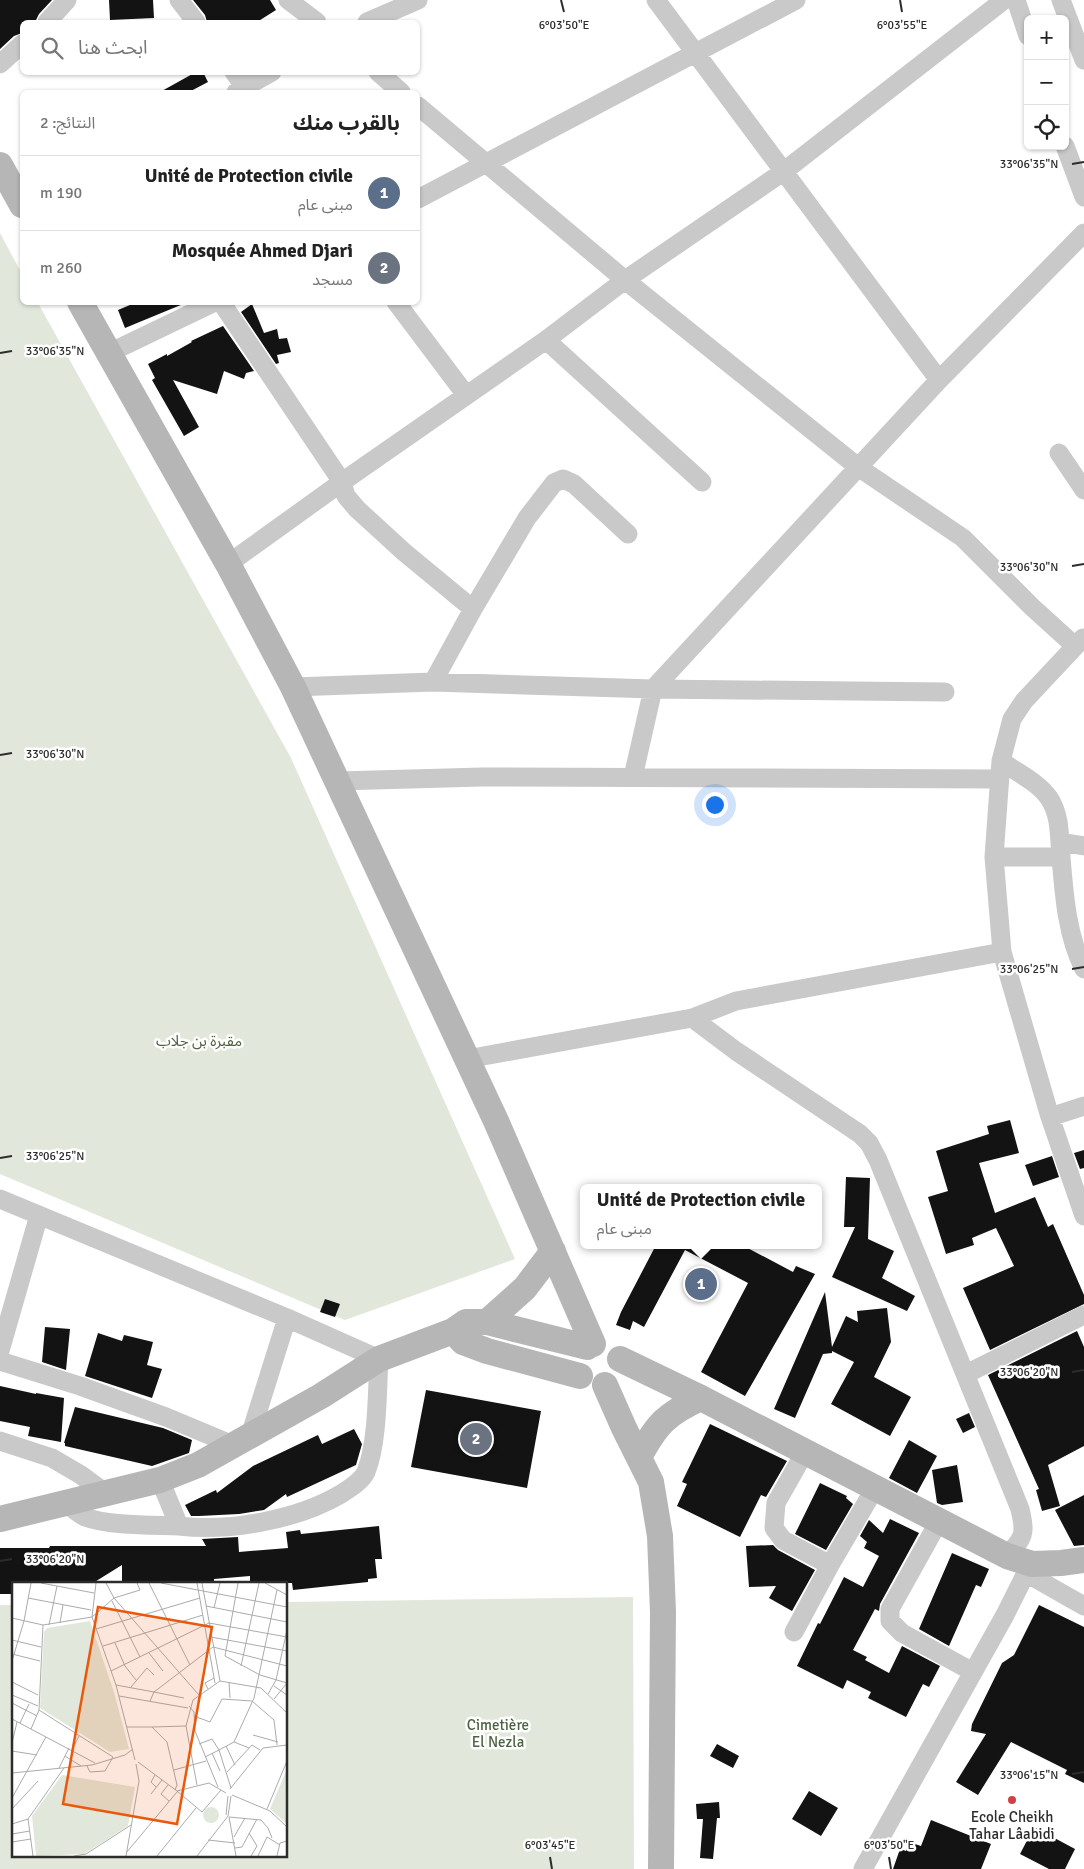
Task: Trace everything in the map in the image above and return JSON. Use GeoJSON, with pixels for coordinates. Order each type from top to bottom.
{"type":"FeatureCollection","features":[{"type":"Feature","properties":{"kind":"street"},"geometry":{"type":"LineString","coordinates":[[49,20],[68,0]]}},
{"type":"Feature","properties":{"kind":"street"},"geometry":{"type":"LineString","coordinates":[[178,0],[194,20]]}},
{"type":"Feature","properties":{"kind":"street"},"geometry":{"type":"LineString","coordinates":[[288,0],[315,20]]}},
{"type":"Feature","properties":{"kind":"street"},"geometry":{"type":"LineString","coordinates":[[372,20],[418,0]]}},
{"type":"Feature","properties":{"kind":"street"},"geometry":{"type":"LineString","coordinates":[[656,0],[939,380]]}},
{"type":"Feature","properties":{"kind":"street"},"geometry":{"type":"LineString","coordinates":[[420,199],[796,0]]}},
{"type":"Feature","properties":{"kind":"street"},"geometry":{"type":"LineString","coordinates":[[228,564],[546,340],[625,280],[783,172],[1004,0]]}},
{"type":"Feature","properties":{"kind":"street"},"geometry":{"type":"LineString","coordinates":[[1016,0],[1024,24]]}},
{"type":"Feature","properties":{"kind":"street"},"geometry":{"type":"LineString","coordinates":[[1061,0],[1084,60]]}},
{"type":"Feature","properties":{"kind":"street"},"geometry":{"type":"LineString","coordinates":[[0,64],[20,46]]}},
{"type":"Feature","properties":{"kind":"street"},"geometry":{"type":"LineString","coordinates":[[235,75],[243,90]]}},
{"type":"Feature","properties":{"kind":"street"},"geometry":{"type":"LineString","coordinates":[[245,90],[267,75]]}},
{"type":"Feature","properties":{"kind":"street"},"geometry":{"type":"LineString","coordinates":[[381,75],[399,90]]}},
{"type":"Feature","properties":{"kind":"street"},"geometry":{"type":"LineString","coordinates":[[420,108],[625,280],[858,466],[963,538],[1032,607],[1080,642],[1024,701],[1016,712],[1008,730],[1000,761],[994,857],[1002,952],[1050,1117],[1084,1216]]}},
{"type":"Feature","properties":{"kind":"street"},"geometry":{"type":"LineString","coordinates":[[1066,150],[1084,197]]}},
{"type":"Feature","properties":{"kind":"street"},"geometry":{"type":"LineString","coordinates":[[0,165],[20,200]]}},
{"type":"Feature","properties":{"kind":"street"},"geometry":{"type":"LineString","coordinates":[[633,777],[653,689],[939,380],[1084,233]]}},
{"type":"Feature","properties":{"kind":"street"},"geometry":{"type":"LineString","coordinates":[[82,305],[228,564],[293,687],[467,1059],[553,1251],[590,1345]]}},
{"type":"Feature","properties":{"kind":"street"},"geometry":{"type":"LineString","coordinates":[[109,353],[209,305]]}},
{"type":"Feature","properties":{"kind":"street"},"geometry":{"type":"LineString","coordinates":[[223,305],[342,482],[346,496],[357,509],[404,552],[473,608]]}},
{"type":"Feature","properties":{"kind":"street"},"geometry":{"type":"LineString","coordinates":[[398,305],[466,395]]}},
{"type":"Feature","properties":{"kind":"street"},"geometry":{"type":"LineString","coordinates":[[546,340],[702,482]]}},
{"type":"Feature","properties":{"kind":"street"},"geometry":{"type":"LineString","coordinates":[[1059,453],[1084,490]]}},
{"type":"Feature","properties":{"kind":"street"},"geometry":{"type":"LineString","coordinates":[[432,682],[473,608],[527,518],[545,493],[558,480],[563,479],[574,484],[628,534]]}},
{"type":"Feature","properties":{"kind":"street"},"geometry":{"type":"LineString","coordinates":[[293,687],[432,682],[653,689],[945,692]]}},
{"type":"Feature","properties":{"kind":"street"},"geometry":{"type":"LineString","coordinates":[[1000,761],[1040,788],[1054,808],[1057,817],[1069,924],[1084,969]]}},
{"type":"Feature","properties":{"kind":"street"},"geometry":{"type":"LineString","coordinates":[[338,781],[633,777],[998,780]]}},
{"type":"Feature","properties":{"kind":"street"},"geometry":{"type":"LineString","coordinates":[[994,857],[1084,846]]}},
{"type":"Feature","properties":{"kind":"street"},"geometry":{"type":"LineString","coordinates":[[467,1059],[692,1018],[736,1001],[1002,952]]}},
{"type":"Feature","properties":{"kind":"street"},"geometry":{"type":"LineString","coordinates":[[692,1018],[860,1134],[869,1143],[878,1160],[1022,1514],[1024,1528],[1022,1539],[1007,1556]]}},
{"type":"Feature","properties":{"kind":"street"},"geometry":{"type":"LineString","coordinates":[[1050,1117],[1084,1106]]}},
{"type":"Feature","properties":{"kind":"street"},"geometry":{"type":"LineString","coordinates":[[0,1199],[287,1318],[379,1359]]}},
{"type":"Feature","properties":{"kind":"street"},"geometry":{"type":"LineString","coordinates":[[0,1351],[39,1215]]}},
{"type":"Feature","properties":{"kind":"street"},"geometry":{"type":"LineString","coordinates":[[487,1322],[525,1288],[553,1251]]}},
{"type":"Feature","properties":{"kind":"street"},"geometry":{"type":"LineString","coordinates":[[966,1374],[1084,1315]]}},
{"type":"Feature","properties":{"kind":"street"},"geometry":{"type":"LineString","coordinates":[[242,1441],[287,1318]]}},
{"type":"Feature","properties":{"kind":"street"},"geometry":{"type":"LineString","coordinates":[[0,1519],[104,1492],[160,1480],[198,1465],[322,1396],[379,1359],[453,1332],[466,1322],[487,1322],[590,1345],[607,1345],[613,1348],[620,1359],[701,1398],[1029,1568],[1084,1606]]}},
{"type":"Feature","properties":{"kind":"street"},"geometry":{"type":"LineString","coordinates":[[453,1332],[463,1342],[486,1351],[580,1376],[591,1385],[605,1386],[617,1377],[620,1372],[620,1359]]}},
{"type":"Feature","properties":{"kind":"street"},"geometry":{"type":"LineString","coordinates":[[580,1376],[578,1370],[579,1356],[590,1345]]}},
{"type":"Feature","properties":{"kind":"street"},"geometry":{"type":"LineString","coordinates":[[66,1503],[87,1518],[123,1524],[207,1528],[254,1524],[311,1509],[354,1486],[365,1474],[371,1457],[379,1359]]}},
{"type":"Feature","properties":{"kind":"street"},"geometry":{"type":"LineString","coordinates":[[0,1361],[242,1441]]}},
{"type":"Feature","properties":{"kind":"street"},"geometry":{"type":"LineString","coordinates":[[605,1386],[651,1482],[656,1506],[662,1564],[661,1869]]}},
{"type":"Feature","properties":{"kind":"street"},"geometry":{"type":"LineString","coordinates":[[639,1457],[652,1434],[664,1420],[678,1408],[701,1398]]}},
{"type":"Feature","properties":{"kind":"street"},"geometry":{"type":"LineString","coordinates":[[0,1441],[52,1458],[81,1475],[104,1492]]}},
{"type":"Feature","properties":{"kind":"street"},"geometry":{"type":"LineString","coordinates":[[805,1452],[776,1503],[774,1528],[783,1540],[830,1565]]}},
{"type":"Feature","properties":{"kind":"street"},"geometry":{"type":"LineString","coordinates":[[160,1480],[179,1526]]}},
{"type":"Feature","properties":{"kind":"street"},"geometry":{"type":"LineString","coordinates":[[794,1632],[830,1565],[876,1488]]}},
{"type":"Feature","properties":{"kind":"street"},"geometry":{"type":"LineString","coordinates":[[939,1521],[890,1609],[890,1621],[902,1633],[973,1672]]}},
{"type":"Feature","properties":{"kind":"street"},"geometry":{"type":"LineString","coordinates":[[1029,1568],[1084,1560]]}},
{"type":"Feature","properties":{"kind":"street"},"geometry":{"type":"LineString","coordinates":[[863,1869],[1005,1615],[1029,1568]]}},
{"type":"Feature","properties":{"kind":"green space","name":"مقبرة بن جلاب"},"geometry":{"type":"Polygon","coordinates":[[[0,233],[20,270],[20,305],[39,305],[291,758],[515,1259],[345,1320],[0,1174],[0,233]]]}},
{"type":"Feature","properties":{"kind":"green space","name":"Cimetière El Nezla"},"geometry":{"type":"Polygon","coordinates":[[[633,1597],[634,1869],[0,1869],[0,1605],[12,1605],[12,1856],[288,1856],[288,1602],[633,1597]]]}},
{"type":"Feature","properties":{"kind":"building"},"geometry":{"type":"Polygon","coordinates":[[[0,0],[52,0],[36,20],[20,20],[20,34],[14,36],[0,49],[0,0]]]}},
{"type":"Feature","properties":{"kind":"building"},"geometry":{"type":"Polygon","coordinates":[[[109,0],[153,0],[154,18],[110,20],[109,0]]]}},
{"type":"Feature","properties":{"kind":"building"},"geometry":{"type":"Polygon","coordinates":[[[193,0],[270,0],[276,10],[260,20],[206,20],[205,15],[193,0]]]}},
{"type":"Feature","properties":{"kind":"building"},"geometry":{"type":"Polygon","coordinates":[[[191,75],[204,75],[208,82],[193,90],[164,90],[191,75]]]}},
{"type":"Feature","properties":{"kind":"building"},"geometry":{"type":"Polygon","coordinates":[[[130,305],[181,305],[125,328],[118,310],[130,305]]]}},
{"type":"Feature","properties":{"kind":"building"},"geometry":{"type":"Polygon","coordinates":[[[252,305],[264,333],[277,329],[279,339],[287,338],[291,352],[277,355],[279,363],[276,364],[241,312],[252,305]]]}},
{"type":"Feature","properties":{"kind":"building"},"geometry":{"type":"Polygon","coordinates":[[[223,326],[254,371],[246,373],[244,379],[224,371],[217,394],[173,380],[199,427],[184,436],[152,380],[155,378],[148,364],[223,326]]]}},
{"type":"Feature","properties":{"kind":"building"},"geometry":{"type":"Polygon","coordinates":[[[1010,1120],[1019,1153],[979,1163],[995,1213],[1035,1197],[1048,1227],[1053,1224],[1084,1295],[1084,1304],[990,1350],[963,1288],[1014,1266],[996,1228],[972,1238],[974,1245],[946,1254],[928,1197],[948,1191],[936,1151],[989,1134],[987,1126],[1010,1120]]]}},
{"type":"Feature","properties":{"kind":"building"},"geometry":{"type":"Polygon","coordinates":[[[1084,1150],[1084,1168],[1080,1169],[1074,1153],[1084,1150]]]}},
{"type":"Feature","properties":{"kind":"building"},"geometry":{"type":"Polygon","coordinates":[[[1052,1156],[1059,1177],[1033,1186],[1025,1165],[1052,1156]]]}},
{"type":"Feature","properties":{"kind":"building"},"geometry":{"type":"Polygon","coordinates":[[[846,1177],[870,1178],[868,1239],[894,1251],[882,1278],[915,1296],[907,1311],[832,1277],[855,1227],[844,1227],[846,1177]]]}},
{"type":"Feature","properties":{"kind":"building"},"geometry":{"type":"Polygon","coordinates":[[[654,1249],[750,1249],[793,1272],[796,1266],[815,1274],[745,1396],[701,1372],[748,1283],[685,1250],[644,1327],[633,1321],[630,1330],[616,1325],[654,1249]]]}},
{"type":"Feature","properties":{"kind":"building"},"geometry":{"type":"Polygon","coordinates":[[[825,1292],[832,1347],[846,1316],[858,1322],[857,1311],[887,1308],[891,1342],[874,1377],[911,1397],[890,1436],[831,1404],[854,1362],[832,1351],[832,1353],[823,1354],[795,1418],[774,1409],[825,1292]]]}},
{"type":"Feature","properties":{"kind":"building"},"geometry":{"type":"Polygon","coordinates":[[[325,1299],[340,1304],[335,1317],[320,1312],[325,1299]]]}},
{"type":"Feature","properties":{"kind":"building"},"geometry":{"type":"Polygon","coordinates":[[[45,1327],[70,1329],[66,1370],[42,1362],[45,1327]]]}},
{"type":"Feature","properties":{"kind":"building"},"geometry":{"type":"Polygon","coordinates":[[[1077,1331],[1084,1347],[1084,1446],[1048,1465],[1060,1506],[1042,1511],[1036,1490],[1039,1489],[988,1375],[1077,1331]]]}},
{"type":"Feature","properties":{"kind":"building"},"geometry":{"type":"Polygon","coordinates":[[[98,1333],[122,1341],[124,1335],[153,1342],[147,1365],[162,1369],[152,1398],[85,1376],[98,1333]]]}},
{"type":"Feature","properties":{"kind":"building"},"geometry":{"type":"Polygon","coordinates":[[[0,1386],[64,1398],[61,1442],[28,1436],[30,1427],[0,1421],[0,1386]]]}},
{"type":"Feature","properties":{"kind":"building"},"geometry":{"type":"Polygon","coordinates":[[[426,1390],[541,1411],[527,1488],[411,1467],[426,1390]]]}},
{"type":"Feature","properties":{"kind":"building"},"geometry":{"type":"Polygon","coordinates":[[[75,1407],[163,1428],[192,1440],[189,1453],[152,1466],[65,1446],[64,1443],[75,1407]]]}},
{"type":"Feature","properties":{"kind":"building"},"geometry":{"type":"Polygon","coordinates":[[[969,1413],[975,1427],[963,1433],[956,1419],[969,1413]]]}},
{"type":"Feature","properties":{"kind":"building"},"geometry":{"type":"Polygon","coordinates":[[[710,1424],[787,1461],[766,1497],[761,1495],[740,1537],[677,1506],[687,1484],[682,1482],[710,1424]]]}},
{"type":"Feature","properties":{"kind":"building"},"geometry":{"type":"Polygon","coordinates":[[[354,1429],[362,1444],[356,1465],[287,1497],[286,1494],[264,1510],[239,1514],[191,1516],[185,1505],[216,1490],[217,1493],[253,1466],[318,1435],[322,1444],[354,1429]]]}},
{"type":"Feature","properties":{"kind":"building"},"geometry":{"type":"Polygon","coordinates":[[[909,1440],[937,1456],[917,1493],[889,1478],[909,1440]]]}},
{"type":"Feature","properties":{"kind":"building"},"geometry":{"type":"Polygon","coordinates":[[[957,1465],[963,1502],[942,1505],[937,1503],[932,1470],[957,1465]]]}},
{"type":"Feature","properties":{"kind":"building"},"geometry":{"type":"Polygon","coordinates":[[[820,1483],[847,1496],[846,1498],[853,1504],[826,1550],[795,1534],[820,1483]]]}},
{"type":"Feature","properties":{"kind":"building"},"geometry":{"type":"Polygon","coordinates":[[[1084,1495],[1084,1545],[1074,1546],[1055,1510],[1084,1495]]]}},
{"type":"Feature","properties":{"kind":"building"},"geometry":{"type":"Polygon","coordinates":[[[890,1519],[919,1533],[880,1604],[879,1611],[875,1609],[853,1650],[867,1657],[865,1660],[889,1673],[902,1646],[940,1666],[929,1687],[923,1684],[906,1717],[868,1698],[871,1692],[847,1680],[843,1689],[797,1666],[818,1623],[820,1624],[844,1577],[863,1587],[879,1556],[864,1548],[867,1542],[860,1536],[869,1520],[883,1533],[890,1519]]]}},
{"type":"Feature","properties":{"kind":"building"},"geometry":{"type":"Polygon","coordinates":[[[379,1526],[382,1559],[375,1559],[377,1578],[368,1579],[368,1582],[293,1590],[292,1583],[250,1582],[250,1576],[214,1579],[214,1582],[122,1582],[122,1565],[95,1582],[12,1582],[12,1594],[0,1594],[0,1548],[49,1548],[50,1546],[206,1546],[202,1539],[238,1537],[239,1552],[288,1548],[286,1532],[300,1530],[301,1534],[379,1526]]]}},
{"type":"Feature","properties":{"kind":"building"},"geometry":{"type":"Polygon","coordinates":[[[773,1545],[778,1550],[815,1570],[792,1611],[769,1598],[776,1586],[749,1587],[746,1546],[773,1545]]]}},
{"type":"Feature","properties":{"kind":"building"},"geometry":{"type":"Polygon","coordinates":[[[952,1553],[989,1569],[981,1587],[976,1585],[949,1646],[919,1629],[952,1553]]]}},
{"type":"Feature","properties":{"kind":"building"},"geometry":{"type":"Polygon","coordinates":[[[1039,1605],[1084,1627],[1084,1783],[1065,1774],[1067,1770],[1011,1742],[978,1795],[956,1782],[986,1734],[971,1731],[972,1724],[1002,1663],[1014,1655],[1039,1605]]]}},
{"type":"Feature","properties":{"kind":"building"},"geometry":{"type":"Polygon","coordinates":[[[717,1744],[739,1756],[733,1768],[710,1756],[717,1744]]]}},
{"type":"Feature","properties":{"kind":"building"},"geometry":{"type":"Polygon","coordinates":[[[809,1791],[838,1808],[821,1836],[792,1819],[809,1791]]]}},
{"type":"Feature","properties":{"kind":"building"},"geometry":{"type":"Polygon","coordinates":[[[719,1802],[720,1818],[717,1818],[713,1859],[700,1858],[703,1819],[697,1819],[696,1804],[719,1802]]]}},
{"type":"Feature","properties":{"kind":"building"},"geometry":{"type":"Polygon","coordinates":[[[931,1820],[991,1844],[981,1869],[893,1869],[900,1849],[906,1851],[909,1842],[921,1846],[931,1820]]]}},
{"type":"Feature","properties":{"kind":"building"},"geometry":{"type":"Polygon","coordinates":[[[1034,1827],[1075,1849],[1065,1869],[1049,1869],[1020,1854],[1034,1827]]]}},
{"type":"Feature","properties":{"kind":"place","name":"Unité de Protection civile"},"geometry":{"type":"Point","coordinates":[701,1284]}},
{"type":"Feature","properties":{"kind":"place","name":"Mosquée Ahmed Djari"},"geometry":{"type":"Point","coordinates":[476,1439]}},
{"type":"Feature","properties":{"kind":"place","name":"Ecole Cheikh Tahar Lâabidi"},"geometry":{"type":"Point","coordinates":[1012,1800]}}]}
